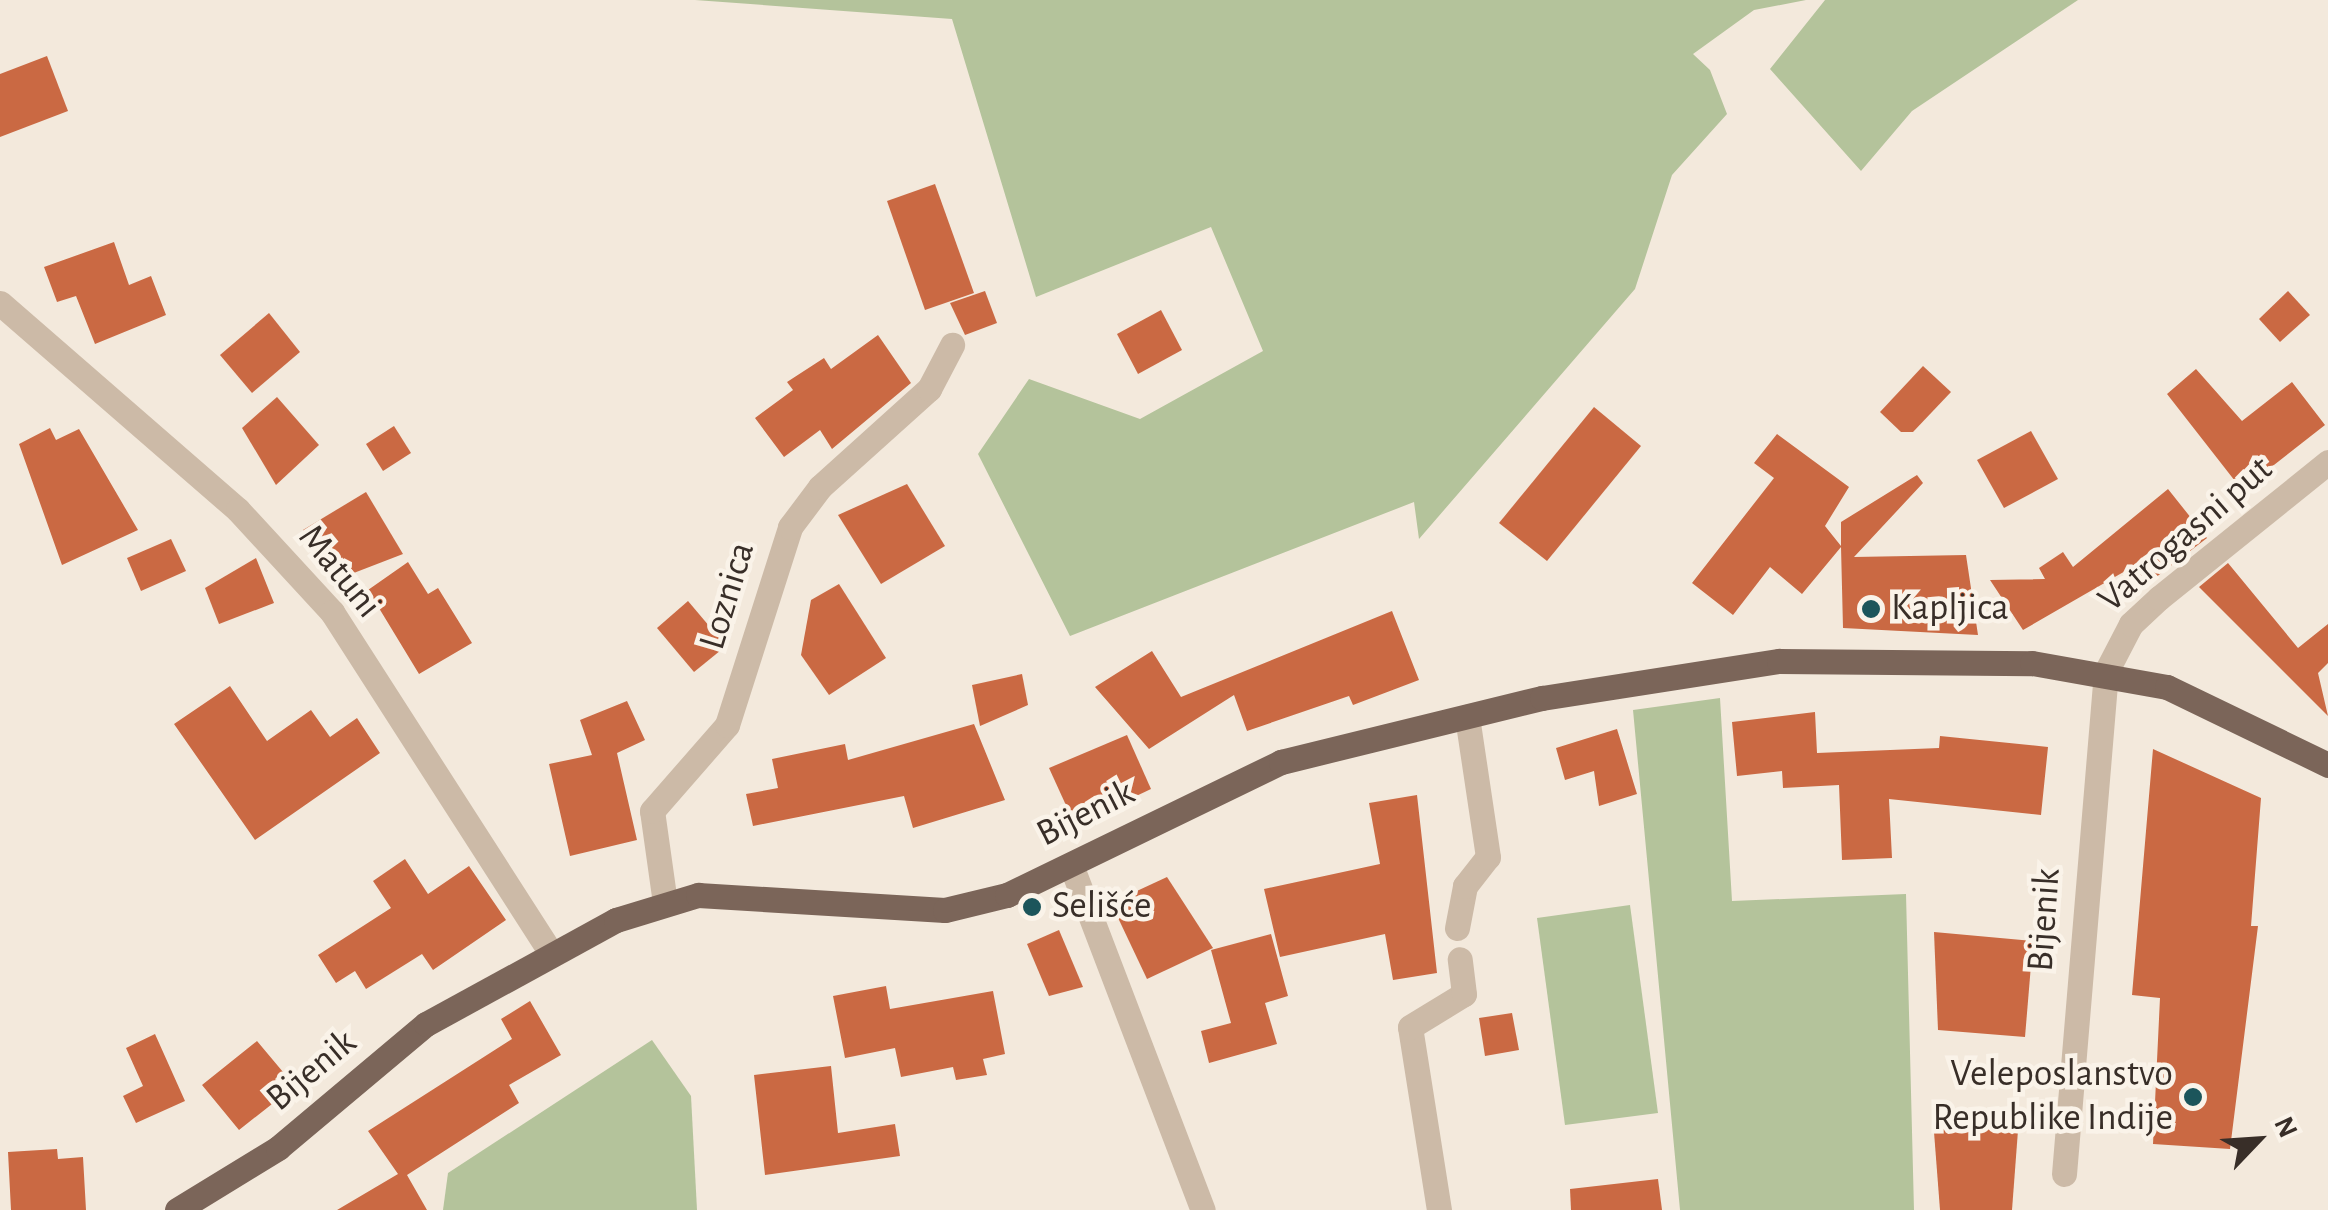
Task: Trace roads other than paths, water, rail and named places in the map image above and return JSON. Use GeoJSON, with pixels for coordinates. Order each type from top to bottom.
{"type":"FeatureCollection","features":[{"type":"Feature","properties":{"kind":"main road","name":"Bijenik"},"geometry":{"type":"LineString","coordinates":[[177,1210],[278,1148],[426,1024],[548,950],[664,903],[776,896],[944,910],[1071,865],[1281,762],[1679,670],[1780,661],[2106,672],[2225,710],[2328,765]]}},
{"type":"Feature","properties":{"kind":"street","name":"Matuni"},"geometry":{"type":"LineString","coordinates":[[0,303],[238,510],[332,612],[548,950]]}},
{"type":"Feature","properties":{"kind":"street","name":"Loznica"},"geometry":{"type":"LineString","coordinates":[[664,903],[652,811],[727,725],[784,538],[820,486],[929,390],[952,345]]}},
{"type":"Feature","properties":{"kind":"street","name":"Vatrogasni put"},"geometry":{"type":"LineString","coordinates":[[2106,672],[2132,624],[2159,598],[2328,462]]}},
{"type":"Feature","properties":{"kind":"street","name":"Bijenik"},"geometry":{"type":"LineString","coordinates":[[2064,1174],[2106,672]]}},
{"type":"Feature","properties":{"kind":"street"},"geometry":{"type":"LineString","coordinates":[[1457,928],[1466,886],[1488,857],[1467,717]]}},
{"type":"Feature","properties":{"kind":"street"},"geometry":{"type":"LineString","coordinates":[[1071,865],[1204,1210]]}},
{"type":"Feature","properties":{"kind":"street"},"geometry":{"type":"LineString","coordinates":[[1439,1210],[1410,1027],[1464,994],[1460,959]]}},
{"type":"Feature","properties":{"kind":"place","name":"Kapljica"},"geometry":{"type":"Point","coordinates":[1871,609]}},
{"type":"Feature","properties":{"kind":"place","name":"Selišće"},"geometry":{"type":"Point","coordinates":[1032,907]}},
{"type":"Feature","properties":{"kind":"place","name":"Veleposlanstvo Republike Indije"},"geometry":{"type":"Point","coordinates":[2193,1097]}}]}
